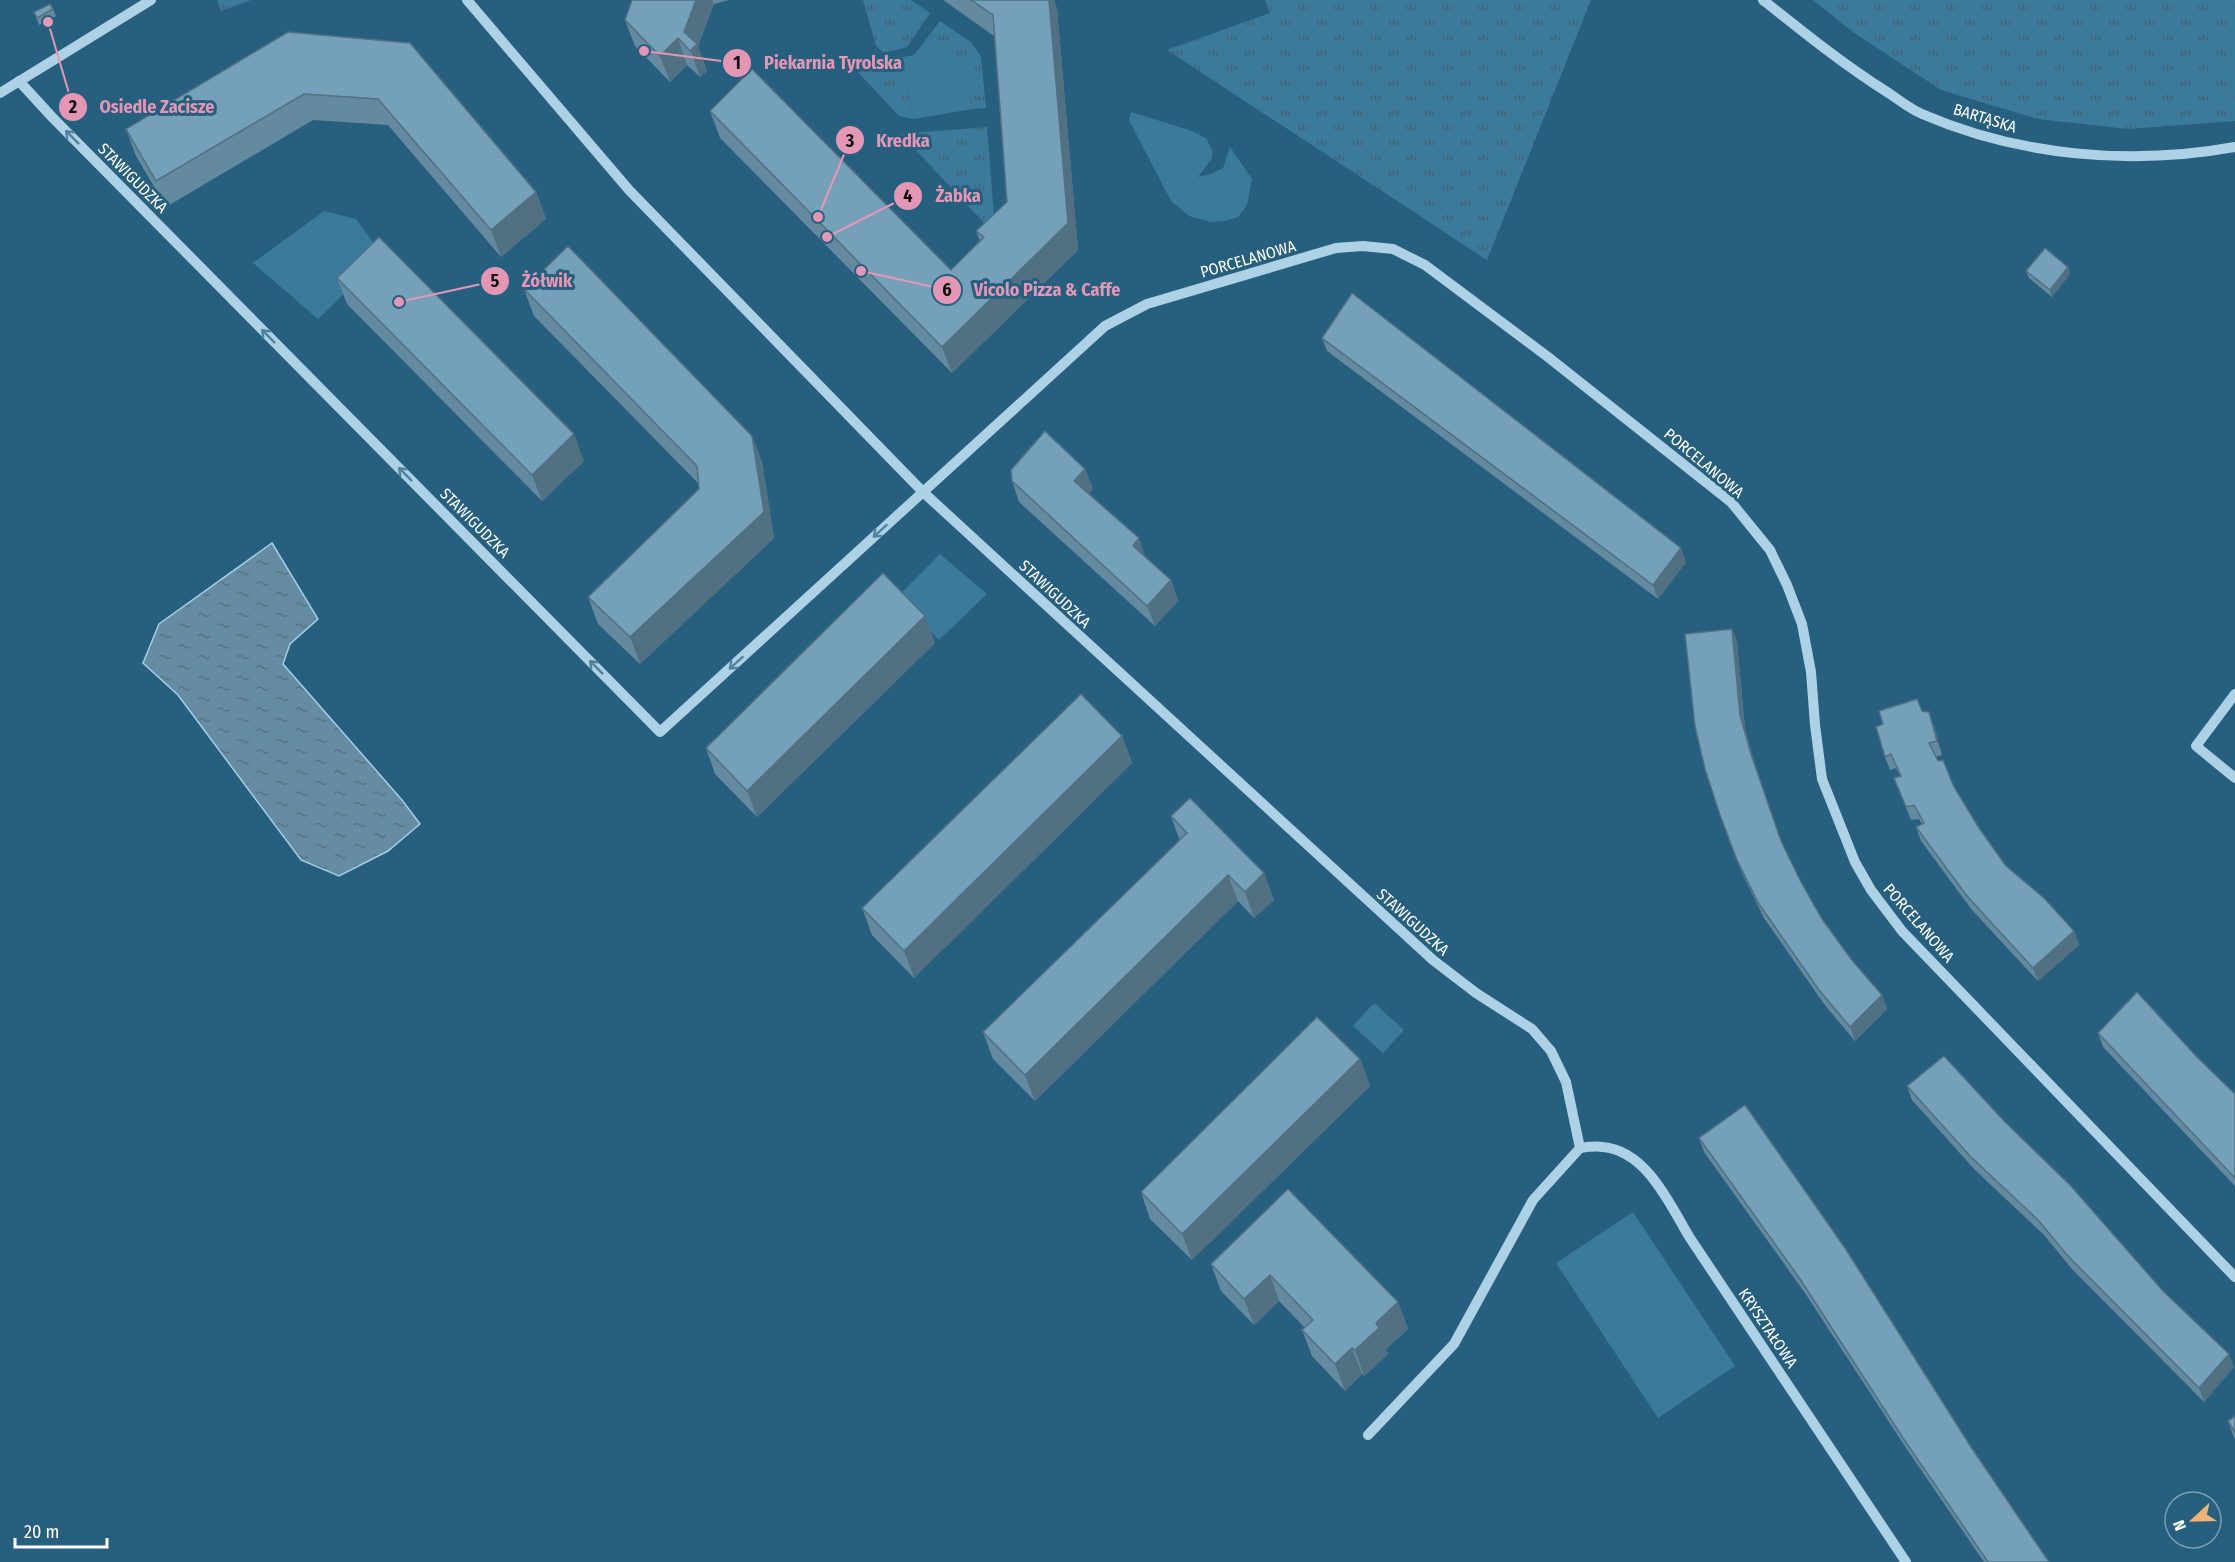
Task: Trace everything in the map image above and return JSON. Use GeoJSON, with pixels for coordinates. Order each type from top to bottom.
{"type":"FeatureCollection","features":[{"type":"Feature","properties":{"kind":"street"},"geometry":{"type":"LineString","coordinates":[[0,93],[151,0]]}},
{"type":"Feature","properties":{"kind":"street","name":"STAWIGUDZKA"},"geometry":{"type":"LineString","coordinates":[[467,0],[629,190],[923,492],[1433,960],[1476,993],[1532,1029],[1551,1051],[1566,1082],[1580,1148]]}},
{"type":"Feature","properties":{"kind":"street","name":"BARTĄSKA"},"geometry":{"type":"LineString","coordinates":[[1763,0],[1866,79],[1921,113],[1995,139],[2057,152],[2107,156],[2169,155],[2235,147]]}},
{"type":"Feature","properties":{"kind":"street","name":"STAWIGUDZKA"},"geometry":{"type":"LineString","coordinates":[[20,81],[52,117],[660,732],[923,492]]}},
{"type":"Feature","properties":{"kind":"street","name":"PORCELANOWA"},"geometry":{"type":"LineString","coordinates":[[923,492],[1105,326],[1147,304],[1336,248],[1363,246],[1393,249],[1425,265],[1548,357],[1731,502],[1770,550],[1802,624],[1811,672],[1822,779],[1842,833],[1871,890],[1902,931],[2235,1277]]}},
{"type":"Feature","properties":{"kind":"street"},"geometry":{"type":"LineString","coordinates":[[2235,694],[2196,746],[2235,778]]}},
{"type":"Feature","properties":{"kind":"street","name":"KRYSZTAŁOWA"},"geometry":{"type":"LineString","coordinates":[[1580,1148],[1605,1147],[1624,1154],[1641,1165],[1658,1186],[1690,1238],[1906,1562]]}},
{"type":"Feature","properties":{"kind":"street"},"geometry":{"type":"LineString","coordinates":[[1368,1435],[1454,1344],[1533,1200],[1580,1148]]}},
{"type":"Feature","properties":{"kind":"green space"},"geometry":{"type":"Polygon","coordinates":[[[217,0],[251,0],[221,11],[217,0]]]}},
{"type":"Feature","properties":{"kind":"green space"},"geometry":{"type":"Polygon","coordinates":[[[863,0],[911,0],[930,13],[907,47],[884,53],[876,46],[863,0]]]}},
{"type":"Feature","properties":{"kind":"green space"},"geometry":{"type":"Polygon","coordinates":[[[1265,0],[1591,0],[1487,260],[1167,50],[1270,13],[1265,0]]]}},
{"type":"Feature","properties":{"kind":"green space"},"geometry":{"type":"Polygon","coordinates":[[[1813,0],[2235,0],[2235,121],[2128,129],[2038,119],[1941,90],[1853,32],[1813,0]]]}},
{"type":"Feature","properties":{"kind":"green space"},"geometry":{"type":"Polygon","coordinates":[[[940,21],[971,42],[981,57],[986,108],[973,109],[966,62],[931,33],[940,21]]]}},
{"type":"Feature","properties":{"kind":"green space"},"geometry":{"type":"Polygon","coordinates":[[[931,33],[966,62],[973,109],[913,119],[903,57],[914,55],[931,33]]]}},
{"type":"Feature","properties":{"kind":"green space"},"geometry":{"type":"Polygon","coordinates":[[[869,55],[880,61],[903,57],[913,119],[899,116],[855,69],[869,55]]]}},
{"type":"Feature","properties":{"kind":"green space"},"geometry":{"type":"Polygon","coordinates":[[[1131,112],[1192,131],[1206,138],[1212,150],[1212,158],[1198,177],[1223,168],[1230,147],[1252,179],[1247,205],[1238,217],[1211,222],[1189,216],[1171,201],[1129,120],[1131,112]]]}},
{"type":"Feature","properties":{"kind":"green space"},"geometry":{"type":"Polygon","coordinates":[[[987,127],[994,217],[986,225],[901,134],[987,127]]]}},
{"type":"Feature","properties":{"kind":"green space"},"geometry":{"type":"Polygon","coordinates":[[[324,211],[356,219],[383,256],[318,319],[253,263],[324,211]]]}},
{"type":"Feature","properties":{"kind":"green space"},"geometry":{"type":"Polygon","coordinates":[[[940,554],[987,594],[939,640],[897,597],[940,554]]]}},
{"type":"Feature","properties":{"kind":"green space"},"geometry":{"type":"Polygon","coordinates":[[[1374,1003],[1404,1030],[1383,1053],[1353,1026],[1374,1003]]]}},
{"type":"Feature","properties":{"kind":"green space"},"geometry":{"type":"Polygon","coordinates":[[[1633,1212],[1735,1366],[1658,1418],[1556,1263],[1633,1212]]]}},
{"type":"Feature","properties":{"kind":"water"},"geometry":{"type":"Polygon","coordinates":[[[272,543],[318,619],[290,644],[283,664],[402,800],[420,824],[388,851],[339,876],[301,860],[178,695],[143,663],[159,624],[272,543]]]}},
{"type":"Feature","properties":{"kind":"building"},"geometry":{"type":"Polygon","coordinates":[[[632,0],[696,0],[684,32],[697,44],[690,51],[678,38],[660,56],[625,20],[632,0]]]}},
{"type":"Feature","properties":{"kind":"building"},"geometry":{"type":"Polygon","coordinates":[[[971,0],[1049,0],[1068,223],[942,347],[710,111],[752,69],[951,270],[984,237],[976,231],[1007,202],[993,15],[971,0]]]}},
{"type":"Feature","properties":{"kind":"building"},"geometry":{"type":"Polygon","coordinates":[[[50,4],[53,9],[37,18],[34,12],[50,4]]]}},
{"type":"Feature","properties":{"kind":"building"},"geometry":{"type":"Polygon","coordinates":[[[288,32],[410,43],[536,192],[491,230],[378,99],[304,94],[156,181],[126,129],[288,32]]]}},
{"type":"Feature","properties":{"kind":"building"},"geometry":{"type":"Polygon","coordinates":[[[379,237],[574,434],[532,475],[337,278],[379,237]]]}},
{"type":"Feature","properties":{"kind":"building"},"geometry":{"type":"Polygon","coordinates":[[[568,246],[752,436],[764,512],[630,637],[588,597],[699,489],[697,466],[524,289],[568,246]]]}},
{"type":"Feature","properties":{"kind":"building"},"geometry":{"type":"Polygon","coordinates":[[[2045,248],[2068,267],[2050,290],[2026,271],[2045,248]]]}},
{"type":"Feature","properties":{"kind":"building"},"geometry":{"type":"Polygon","coordinates":[[[1352,293],[1681,548],[1653,585],[1322,338],[1352,293]]]}},
{"type":"Feature","properties":{"kind":"building"},"geometry":{"type":"Polygon","coordinates":[[[1045,431],[1085,469],[1074,481],[1139,538],[1133,546],[1171,580],[1147,606],[1012,481],[1011,470],[1045,431]]]}},
{"type":"Feature","properties":{"kind":"building"},"geometry":{"type":"Polygon","coordinates":[[[883,573],[925,616],[747,791],[706,748],[883,573]]]}},
{"type":"Feature","properties":{"kind":"building"},"geometry":{"type":"Polygon","coordinates":[[[1732,629],[1740,715],[1781,841],[1822,919],[1851,959],[1882,995],[1850,1027],[1819,990],[1759,904],[1737,860],[1705,769],[1695,726],[1685,634],[1732,629]]]}},
{"type":"Feature","properties":{"kind":"building"},"geometry":{"type":"Polygon","coordinates":[[[1081,694],[1122,736],[904,951],[862,908],[1081,694]]]}},
{"type":"Feature","properties":{"kind":"building"},"geometry":{"type":"Polygon","coordinates":[[[1917,699],[1922,711],[1929,712],[1937,741],[1929,743],[1938,761],[1943,760],[1954,787],[1979,828],[2006,866],[2044,898],[2074,931],[2033,968],[1967,896],[1916,827],[1924,823],[1914,805],[1906,807],[1894,778],[1901,776],[1891,754],[1885,757],[1876,727],[1883,724],[1879,711],[1917,699]]]}},
{"type":"Feature","properties":{"kind":"building"},"geometry":{"type":"Polygon","coordinates":[[[1190,798],[1264,873],[1245,892],[1228,875],[1025,1075],[983,1032],[1187,833],[1171,816],[1190,798]]]}},
{"type":"Feature","properties":{"kind":"building"},"geometry":{"type":"Polygon","coordinates":[[[2137,992],[2235,1094],[2235,1178],[2098,1033],[2137,992]]]}},
{"type":"Feature","properties":{"kind":"building"},"geometry":{"type":"Polygon","coordinates":[[[1317,1017],[1360,1059],[1182,1234],[1141,1192],[1317,1017]]]}},
{"type":"Feature","properties":{"kind":"building"},"geometry":{"type":"Polygon","coordinates":[[[1944,1056],[2005,1122],[2070,1185],[2163,1291],[2229,1354],[2199,1388],[2067,1255],[2039,1221],[1970,1156],[1907,1086],[1944,1056]]]}},
{"type":"Feature","properties":{"kind":"building"},"geometry":{"type":"Polygon","coordinates":[[[1745,1105],[1845,1248],[1971,1447],[2049,1562],[1988,1562],[1903,1438],[1800,1279],[1699,1138],[1745,1105]]]}},
{"type":"Feature","properties":{"kind":"building"},"geometry":{"type":"Polygon","coordinates":[[[1288,1189],[1398,1302],[1376,1323],[1379,1328],[1355,1350],[1352,1348],[1335,1364],[1302,1330],[1313,1320],[1270,1275],[1244,1299],[1211,1264],[1288,1189]]]}},
{"type":"Feature","properties":{"kind":"building"},"geometry":{"type":"Polygon","coordinates":[[[2235,1416],[2235,1432],[2228,1421],[2235,1416]]]}},
{"type":"Feature","properties":{"kind":"place","name":"Osiedle Zacisze"},"geometry":{"type":"Point","coordinates":[48,22]}},
{"type":"Feature","properties":{"kind":"place","name":"Piekarnia Tyrolska"},"geometry":{"type":"Point","coordinates":[644,51]}},
{"type":"Feature","properties":{"kind":"place","name":"Kredka"},"geometry":{"type":"Point","coordinates":[818,217]}},
{"type":"Feature","properties":{"kind":"place","name":"Żabka"},"geometry":{"type":"Point","coordinates":[827,237]}},
{"type":"Feature","properties":{"kind":"place","name":"Vicolo Pizza & Caffe"},"geometry":{"type":"Point","coordinates":[861,271]}},
{"type":"Feature","properties":{"kind":"place","name":"Żółwik"},"geometry":{"type":"Point","coordinates":[399,302]}}]}
